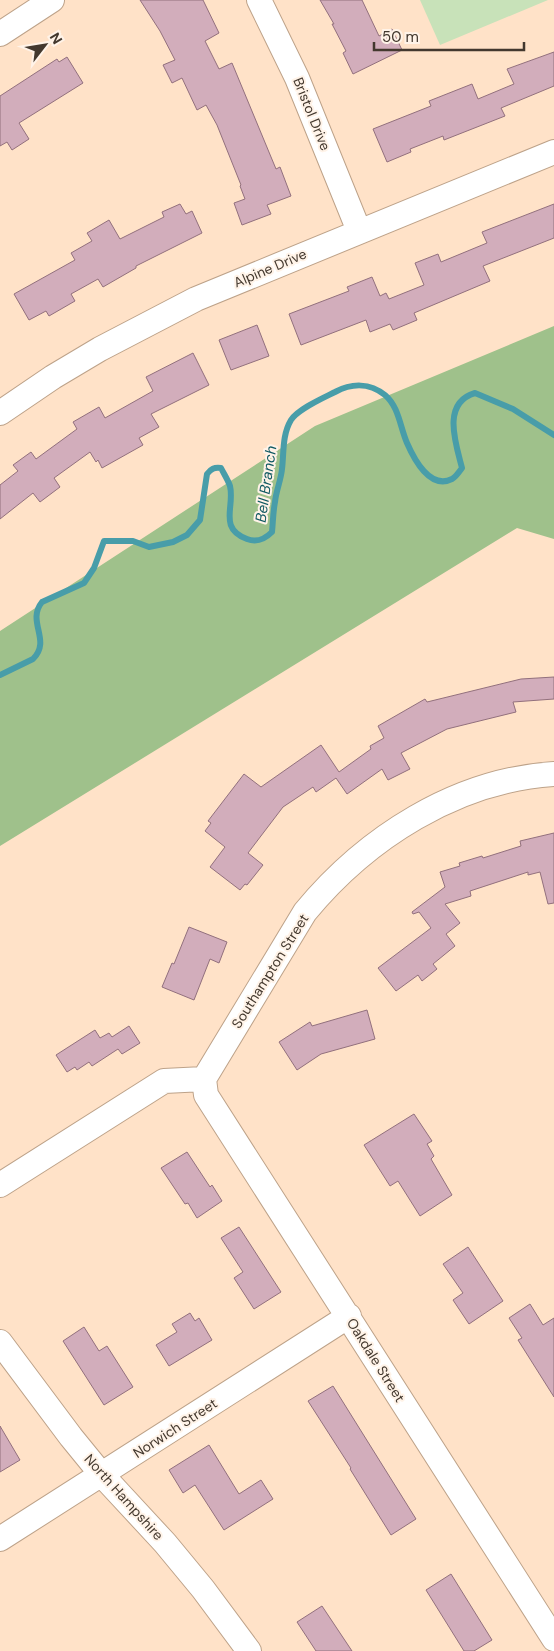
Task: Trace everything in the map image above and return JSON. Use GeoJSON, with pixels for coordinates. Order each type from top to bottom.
{"type":"FeatureCollection","features":[{"type":"Feature","properties":{"kind":"street"},"geometry":{"type":"LineString","coordinates":[[0,34],[52,0]]}},
{"type":"Feature","properties":{"kind":"street","name":"Bristol Drive"},"geometry":{"type":"LineString","coordinates":[[259,0],[297,78],[359,232]]}},
{"type":"Feature","properties":{"kind":"street","name":"Alpine Drive"},"geometry":{"type":"LineString","coordinates":[[0,413],[53,377],[148,323],[196,299],[554,152]]}},
{"type":"Feature","properties":{"kind":"street","name":"Southampton Street"},"geometry":{"type":"LineString","coordinates":[[204,1079],[305,912],[326,887],[349,865],[400,827],[447,802],[498,784],[554,774]]}},
{"type":"Feature","properties":{"kind":"street"},"geometry":{"type":"LineString","coordinates":[[0,1184],[164,1081],[204,1079]]}},
{"type":"Feature","properties":{"kind":"street","name":"Oakdale Street"},"geometry":{"type":"LineString","coordinates":[[204,1079],[206,1095],[554,1639]]}},
{"type":"Feature","properties":{"kind":"street","name":"Norwich Street"},"geometry":{"type":"LineString","coordinates":[[0,1539],[349,1316]]}},
{"type":"Feature","properties":{"kind":"street","name":"North Hampshire"},"geometry":{"type":"LineString","coordinates":[[0,1342],[71,1437],[102,1475],[203,1589],[249,1651]]}},
{"type":"Feature","properties":{"kind":"green space"},"geometry":{"type":"Polygon","coordinates":[[[420,0],[548,0],[440,45],[420,0]]]}},
{"type":"Feature","properties":{"kind":"green space"},"geometry":{"type":"Polygon","coordinates":[[[554,326],[554,539],[517,528],[0,846],[0,631],[315,426],[554,326]]]}},
{"type":"Feature","properties":{"kind":"building"},"geometry":{"type":"Polygon","coordinates":[[[140,0],[203,0],[219,33],[205,41],[219,69],[232,63],[276,169],[280,167],[291,196],[267,205],[271,214],[242,225],[234,203],[245,199],[217,125],[206,105],[197,110],[182,78],[172,83],[163,65],[175,60],[160,31],[140,0]]]}},
{"type":"Feature","properties":{"kind":"building"},"geometry":{"type":"Polygon","coordinates":[[[320,0],[362,0],[379,36],[392,29],[402,50],[353,74],[343,53],[346,51],[332,24],[334,24],[320,0]]]}},
{"type":"Feature","properties":{"kind":"building"},"geometry":{"type":"Polygon","coordinates":[[[554,52],[554,86],[501,108],[505,116],[444,140],[443,136],[410,149],[411,152],[387,162],[373,129],[431,106],[429,101],[472,84],[478,99],[514,84],[507,69],[554,52]]]}},
{"type":"Feature","properties":{"kind":"building"},"geometry":{"type":"Polygon","coordinates":[[[67,57],[83,83],[19,123],[29,139],[12,150],[7,142],[0,146],[0,96],[57,59],[59,62],[67,57]]]}},
{"type":"Feature","properties":{"kind":"building"},"geometry":{"type":"Polygon","coordinates":[[[180,204],[186,214],[192,211],[202,233],[136,266],[136,268],[103,287],[98,279],[71,294],[75,301],[49,316],[46,311],[29,320],[14,294],[75,260],[71,253],[92,241],[87,233],[109,220],[120,239],[164,217],[162,212],[180,204]]]}},
{"type":"Feature","properties":{"kind":"building"},"geometry":{"type":"Polygon","coordinates":[[[554,204],[554,238],[483,266],[490,281],[414,313],[417,320],[393,330],[390,324],[370,332],[366,320],[301,345],[289,314],[349,291],[347,287],[372,277],[380,296],[386,293],[389,299],[424,285],[415,263],[438,254],[441,262],[487,243],[482,232],[554,204]]]}},
{"type":"Feature","properties":{"kind":"building"},"geometry":{"type":"Polygon","coordinates":[[[257,325],[269,356],[231,370],[219,340],[257,325]]]}},
{"type":"Feature","properties":{"kind":"building"},"geometry":{"type":"Polygon","coordinates":[[[193,353],[209,385],[151,414],[159,427],[139,438],[143,445],[102,468],[98,460],[96,462],[90,452],[54,478],[60,487],[40,502],[33,493],[0,519],[0,485],[18,471],[13,465],[31,452],[36,459],[77,429],[73,422],[99,407],[105,418],[153,391],[146,377],[193,353]]]}},
{"type":"Feature","properties":{"kind":"building"},"geometry":{"type":"Polygon","coordinates":[[[554,677],[554,699],[513,702],[516,712],[447,729],[401,753],[410,769],[388,780],[382,769],[347,794],[336,778],[316,792],[313,787],[283,807],[248,853],[263,865],[247,885],[245,884],[240,890],[210,867],[225,847],[205,831],[211,823],[208,821],[244,774],[261,787],[321,745],[339,772],[371,749],[370,746],[384,738],[378,726],[425,699],[427,702],[521,679],[554,677]]]}},
{"type":"Feature","properties":{"kind":"building"},"geometry":{"type":"Polygon","coordinates":[[[554,833],[554,903],[548,904],[540,872],[528,875],[528,872],[470,891],[471,896],[445,904],[460,923],[446,934],[455,946],[433,964],[437,969],[422,981],[418,975],[396,991],[378,968],[431,928],[419,912],[413,914],[412,912],[445,887],[440,872],[460,866],[459,863],[482,856],[483,858],[521,846],[520,841],[554,833]]]}},
{"type":"Feature","properties":{"kind":"building"},"geometry":{"type":"Polygon","coordinates":[[[189,927],[227,942],[219,963],[210,959],[194,1000],[162,987],[172,963],[174,964],[189,927]]]}},
{"type":"Feature","properties":{"kind":"building"},"geometry":{"type":"Polygon","coordinates":[[[367,1010],[375,1039],[321,1054],[297,1070],[279,1042],[310,1022],[312,1026],[367,1010]]]}},
{"type":"Feature","properties":{"kind":"building"},"geometry":{"type":"Polygon","coordinates":[[[129,1026],[140,1043],[122,1054],[118,1049],[92,1066],[89,1062],[77,1070],[75,1067],[67,1072],[56,1055],[95,1030],[100,1038],[109,1033],[112,1037],[129,1026]]]}},
{"type":"Feature","properties":{"kind":"building"},"geometry":{"type":"Polygon","coordinates":[[[414,1114],[432,1141],[427,1144],[434,1156],[431,1159],[452,1195],[420,1216],[398,1181],[390,1186],[364,1145],[414,1114]]]}},
{"type":"Feature","properties":{"kind":"building"},"geometry":{"type":"Polygon","coordinates":[[[187,1152],[210,1187],[212,1185],[222,1201],[197,1218],[188,1203],[185,1204],[161,1168],[187,1152]]]}},
{"type":"Feature","properties":{"kind":"building"},"geometry":{"type":"Polygon","coordinates":[[[239,1227],[281,1292],[254,1309],[234,1278],[243,1272],[221,1238],[239,1227]]]}},
{"type":"Feature","properties":{"kind":"building"},"geometry":{"type":"Polygon","coordinates":[[[468,1247],[503,1301],[469,1324],[453,1300],[463,1293],[443,1264],[468,1247]]]}},
{"type":"Feature","properties":{"kind":"building"},"geometry":{"type":"Polygon","coordinates":[[[530,1304],[543,1325],[554,1318],[554,1397],[518,1340],[522,1338],[509,1318],[530,1304]]]}},
{"type":"Feature","properties":{"kind":"building"},"geometry":{"type":"Polygon","coordinates":[[[190,1313],[195,1321],[199,1318],[212,1340],[169,1366],[156,1345],[177,1332],[172,1324],[190,1313]]]}},
{"type":"Feature","properties":{"kind":"building"},"geometry":{"type":"Polygon","coordinates":[[[84,1327],[99,1351],[107,1346],[133,1387],[104,1405],[63,1341],[84,1327]]]}},
{"type":"Feature","properties":{"kind":"building"},"geometry":{"type":"Polygon","coordinates":[[[333,1386],[416,1519],[391,1535],[308,1401],[333,1386]]]}},
{"type":"Feature","properties":{"kind":"building"},"geometry":{"type":"Polygon","coordinates":[[[0,1426],[20,1460],[0,1472],[0,1426]]]}},
{"type":"Feature","properties":{"kind":"building"},"geometry":{"type":"Polygon","coordinates":[[[209,1445],[239,1494],[261,1480],[273,1499],[224,1530],[195,1485],[183,1493],[169,1470],[209,1445]]]}},
{"type":"Feature","properties":{"kind":"building"},"geometry":{"type":"Polygon","coordinates":[[[451,1574],[492,1640],[474,1651],[464,1651],[426,1590],[451,1574]]]}},
{"type":"Feature","properties":{"kind":"building"},"geometry":{"type":"Polygon","coordinates":[[[322,1606],[352,1651],[316,1651],[297,1622],[322,1606]]]}},
{"type":"Feature","properties":{"kind":"waterway","name":"Bell Branch"},"geometry":{"type":"LineString","coordinates":[[0,675],[33,659],[40,645],[37,617],[38,609],[42,602],[84,583],[94,568],[104,541],[133,541],[149,547],[173,542],[187,535],[200,520],[207,474],[213,469],[221,468],[230,486],[230,523],[233,529],[238,534],[254,541],[261,540],[272,532],[274,506],[288,426],[294,416],[305,408],[341,389],[367,386],[385,395],[396,411],[414,457],[424,471],[430,477],[437,480],[452,479],[462,468],[455,436],[454,415],[464,398],[475,393],[513,409],[554,435]]}}]}
